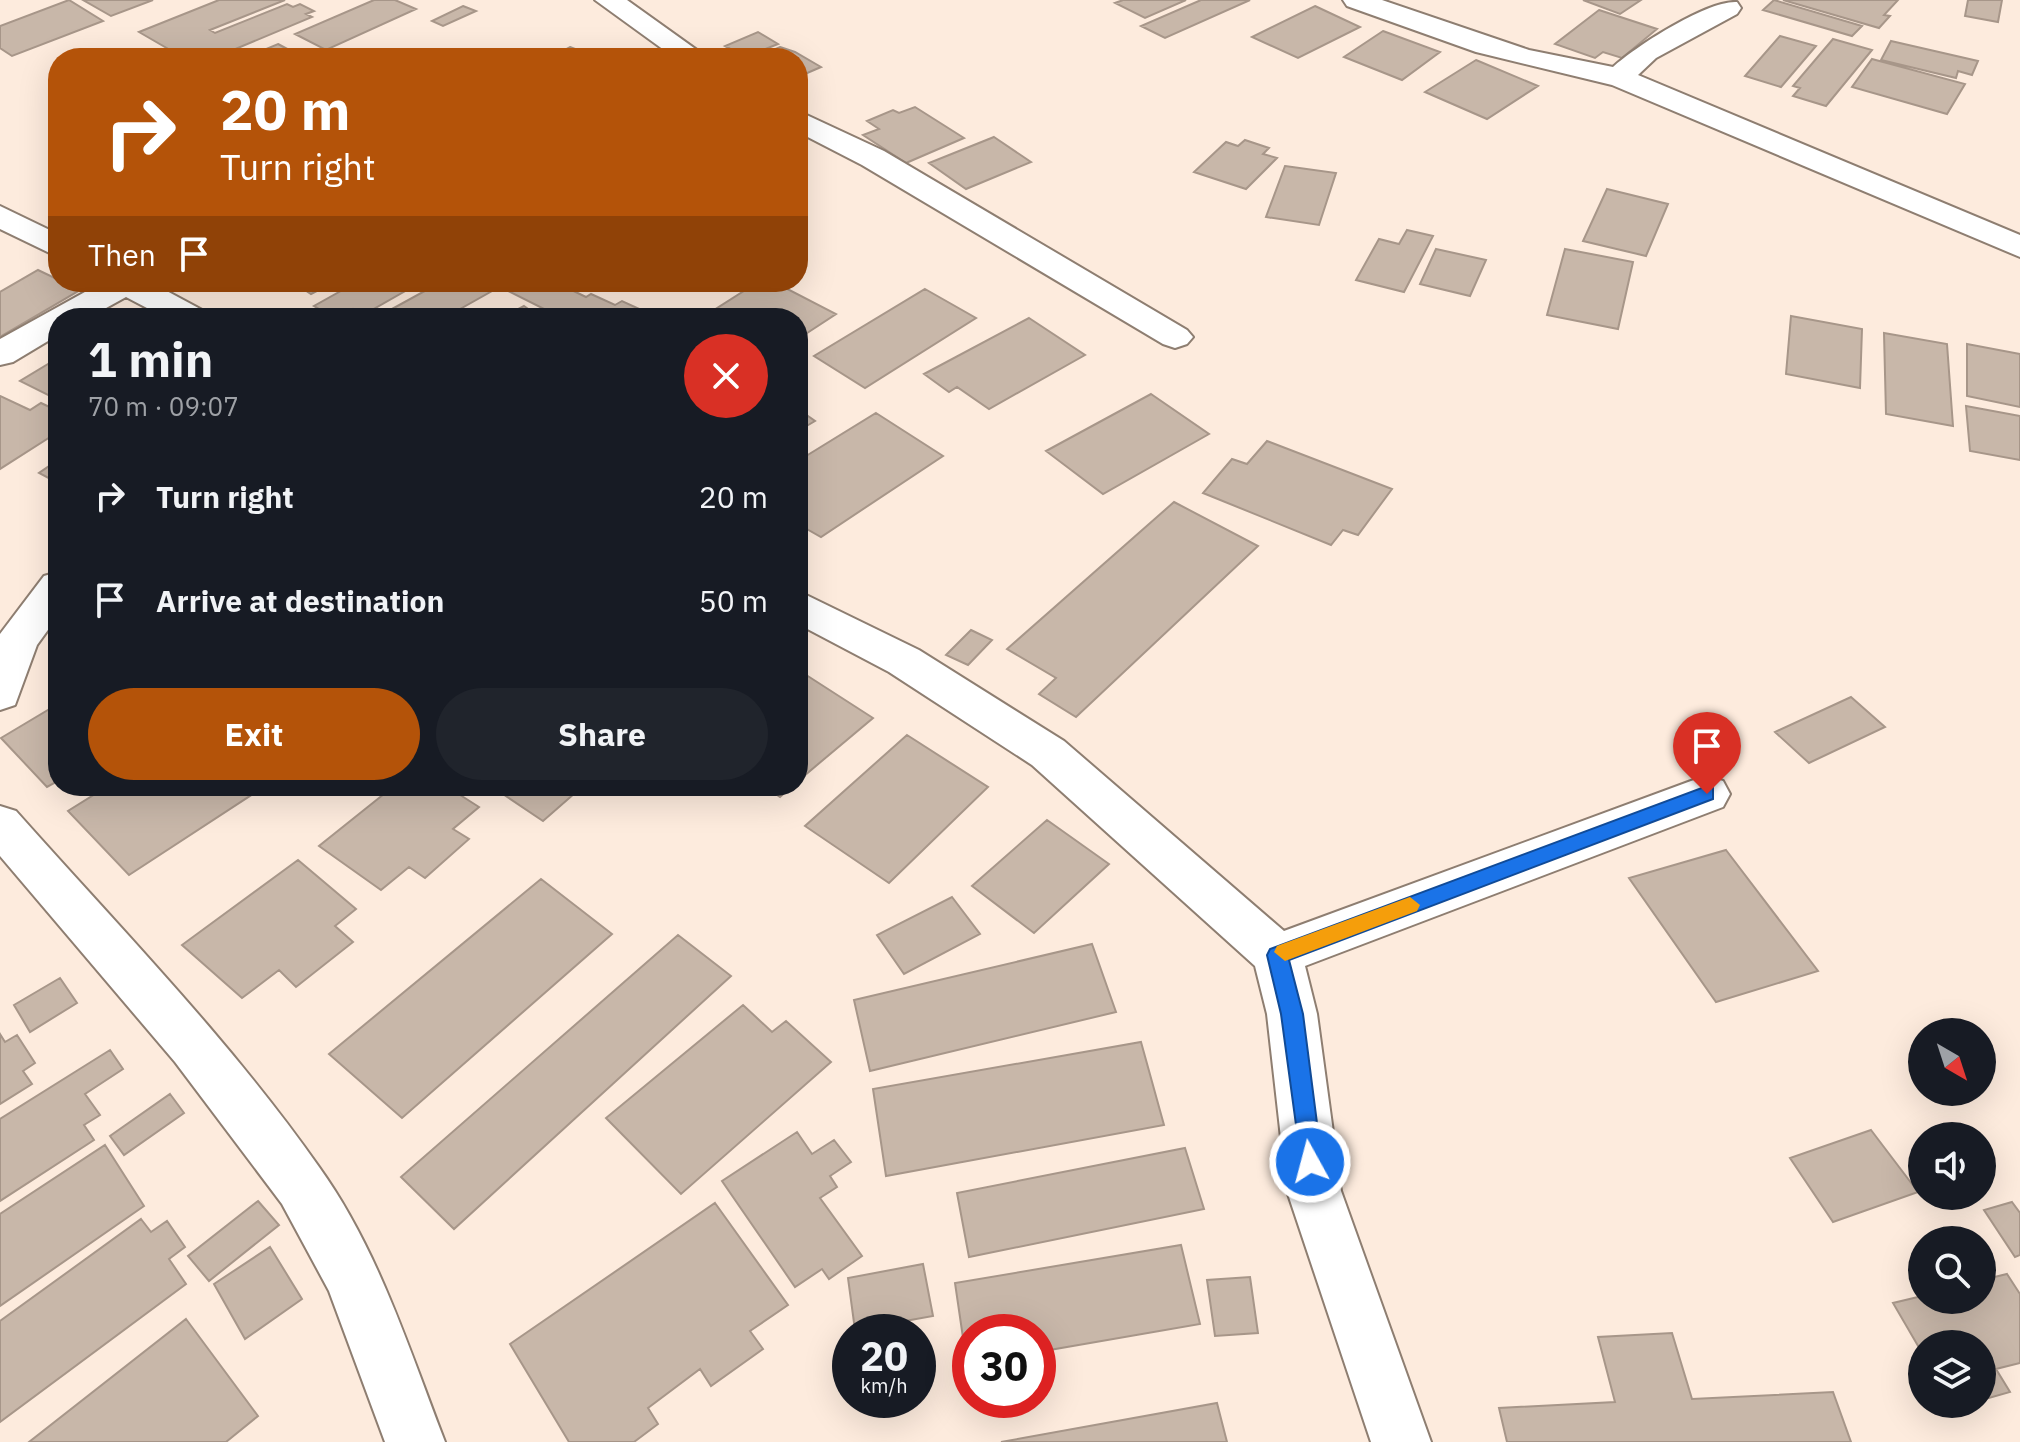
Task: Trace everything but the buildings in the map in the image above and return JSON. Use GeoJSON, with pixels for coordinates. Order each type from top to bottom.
{"type":"FeatureCollection","features":[{"type":"Feature","properties":{"kind":"street"},"geometry":{"type":"LineString","coordinates":[[609,0],[679,48]]}},
{"type":"Feature","properties":{"kind":"street"},"geometry":{"type":"LineString","coordinates":[[1357,0],[1457,37],[1561,69],[1619,77],[2020,247]]}},
{"type":"Feature","properties":{"kind":"street"},"geometry":{"type":"LineString","coordinates":[[1619,77],[1646,52],[1727,8]]}},
{"type":"Feature","properties":{"kind":"street"},"geometry":{"type":"LineString","coordinates":[[808,125],[873,158],[1175,337]]}},
{"type":"Feature","properties":{"kind":"street"},"geometry":{"type":"LineString","coordinates":[[0,216],[48,242]]}},
{"type":"Feature","properties":{"kind":"street"},"geometry":{"type":"LineString","coordinates":[[80,308],[108,292]]}},
{"type":"Feature","properties":{"kind":"street"},"geometry":{"type":"LineString","coordinates":[[144,292],[173,308]]}},
{"type":"Feature","properties":{"kind":"street"},"geometry":{"type":"LineString","coordinates":[[0,354],[48,327]]}},
{"type":"Feature","properties":{"kind":"street"},"geometry":{"type":"LineString","coordinates":[[0,694],[17,641],[48,599]]}},
{"type":"Feature","properties":{"kind":"street"},"geometry":{"type":"LineString","coordinates":[[808,611],[904,661],[1048,753],[1277,955],[1292,1014],[1314,1191],[1401,1442]]}},
{"type":"Feature","properties":{"kind":"street"},"geometry":{"type":"LineString","coordinates":[[1277,955],[1707,794]]}},
{"type":"Feature","properties":{"kind":"street"},"geometry":{"type":"LineString","coordinates":[[3,832],[193,1046],[301,1186],[352,1277],[415,1442]]}},
{"type":"Feature","properties":{"kind":"slow traffic"},"geometry":{"type":"LineString","coordinates":[[1285,952],[1410,905]]}},
{"type":"Feature","properties":{"kind":"route"},"geometry":{"type":"LineString","coordinates":[[1310,1162],[1292,1014],[1277,955],[1707,794]]}}]}
